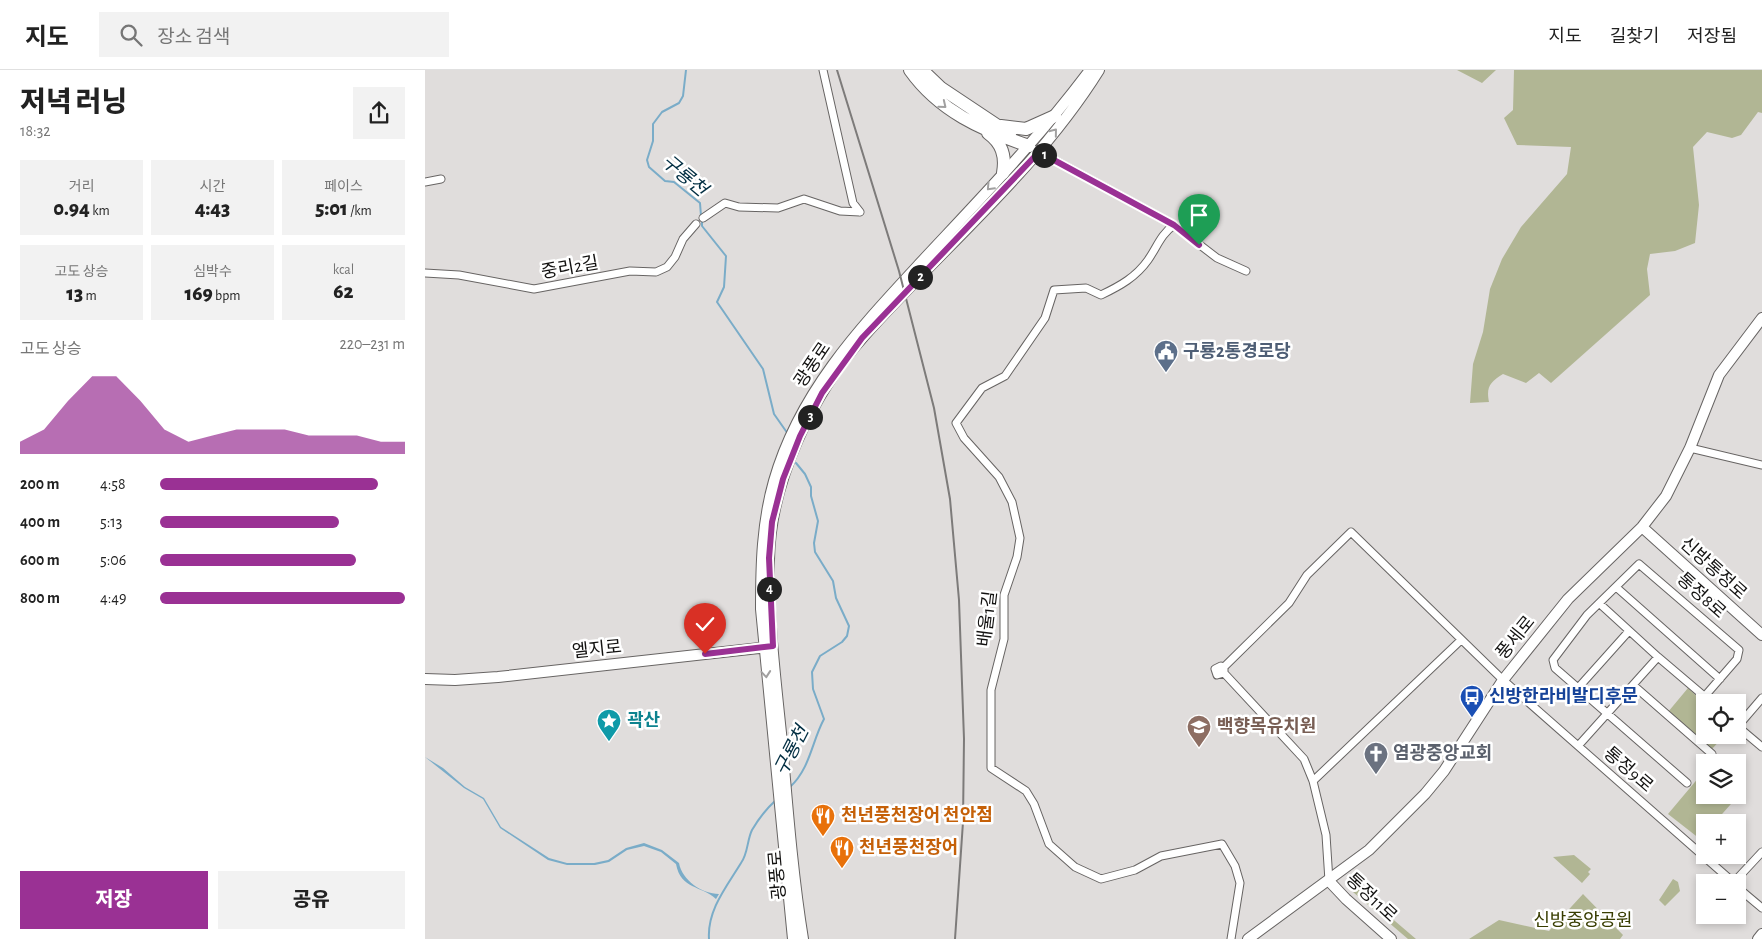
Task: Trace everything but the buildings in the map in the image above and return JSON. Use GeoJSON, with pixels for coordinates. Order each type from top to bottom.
{"type":"FeatureCollection","features":[{"type":"Feature","properties":{"kind":"highway"},"geometry":{"type":"LineString","coordinates":[[909,70],[943,105],[992,136],[1001,148],[1005,162],[1003,173]]}},
{"type":"Feature","properties":{"kind":"highway"},"geometry":{"type":"LineString","coordinates":[[922,70],[941,88],[1034,149]]}},
{"type":"Feature","properties":{"kind":"highway"},"geometry":{"type":"LineString","coordinates":[[997,125],[1026,128],[1055,116]]}},
{"type":"Feature","properties":{"kind":"highway"},"geometry":{"type":"LineString","coordinates":[[977,126],[1034,149]]}},
{"type":"Feature","properties":{"kind":"main road","name":"광풍로"},"geometry":{"type":"LineString","coordinates":[[803,939],[782,788],[768,647],[761,608],[761,556],[765,520],[774,481],[783,456],[815,388],[860,328],[1003,173],[1034,149],[1055,116],[1089,70]]}},
{"type":"Feature","properties":{"kind":"main road","name":"광풍로"},"geometry":{"type":"LineString","coordinates":[[768,647],[769,558],[772,522],[783,479],[800,436],[822,393],[862,338],[914,284],[1082,98],[1099,70]]}},
{"type":"Feature","properties":{"kind":"main road","name":"풍세로"},"geometry":{"type":"LineString","coordinates":[[1248,939],[1384,837],[1444,772],[1503,680],[1569,598],[1642,527],[1666,496],[1690,448],[1719,375],[1762,318]]}},
{"type":"Feature","properties":{"kind":"main road","name":"신방통정로"},"geometry":{"type":"LineString","coordinates":[[1642,527],[1762,635]]}},
{"type":"Feature","properties":{"kind":"main road","name":"엘지로"},"geometry":{"type":"LineString","coordinates":[[425,679],[455,680],[498,677],[768,647]]}},
{"type":"Feature","properties":{"kind":"main road","name":"광풍로"},"geometry":{"type":"LineString","coordinates":[[785,811],[793,939]]}},
{"type":"Feature","properties":{"kind":"main road","name":"통정11로"},"geometry":{"type":"LineString","coordinates":[[1329,880],[1346,899],[1391,939]]}},
{"type":"Feature","properties":{"kind":"main road"},"geometry":{"type":"LineString","coordinates":[[1758,939],[1762,934]]}},
{"type":"Feature","properties":{"kind":"street"},"geometry":{"type":"LineString","coordinates":[[703,218],[725,204],[739,207],[778,208],[804,199],[839,212],[860,212],[853,203],[823,70]]}},
{"type":"Feature","properties":{"kind":"street"},"geometry":{"type":"LineString","coordinates":[[1034,149],[1174,225],[1217,258],[1246,271]]}},
{"type":"Feature","properties":{"kind":"street"},"geometry":{"type":"LineString","coordinates":[[425,182],[441,179]]}},
{"type":"Feature","properties":{"kind":"street","name":"중리2길"},"geometry":{"type":"LineString","coordinates":[[425,273],[459,275],[534,289],[630,271],[656,272],[667,267],[675,257],[683,239],[696,224]]}},
{"type":"Feature","properties":{"kind":"street","name":"배울1길"},"geometry":{"type":"LineString","coordinates":[[1174,225],[1166,231],[1147,261],[1128,282],[1101,295],[1086,288],[1054,290],[1045,318],[1005,376],[983,388],[956,422],[964,438],[999,477],[1012,502],[1020,538],[1017,558],[1004,595],[1005,639],[991,690],[991,768],[1026,790],[1034,804],[1049,844],[1075,867],[1101,879],[1135,870],[1161,856],[1222,844],[1235,866],[1240,883],[1231,939]]}},
{"type":"Feature","properties":{"kind":"street"},"geometry":{"type":"LineString","coordinates":[[1690,448],[1762,465]]}},
{"type":"Feature","properties":{"kind":"street","name":"통정9로"},"geometry":{"type":"LineString","coordinates":[[1313,781],[1303,759],[1224,670],[1289,603],[1307,575],[1351,532],[1503,680],[1724,874]]}},
{"type":"Feature","properties":{"kind":"street","name":"통정8로"},"geometry":{"type":"LineString","coordinates":[[1687,784],[1555,668],[1553,660],[1577,626],[1636,565],[1642,564],[1739,650],[1737,659],[1707,694]]}},
{"type":"Feature","properties":{"kind":"street"},"geometry":{"type":"LineString","coordinates":[[1616,587],[1720,679]]}},
{"type":"Feature","properties":{"kind":"street"},"geometry":{"type":"LineString","coordinates":[[1600,604],[1701,694]]}},
{"type":"Feature","properties":{"kind":"street"},"geometry":{"type":"LineString","coordinates":[[1577,688],[1629,631]]}},
{"type":"Feature","properties":{"kind":"street"},"geometry":{"type":"LineString","coordinates":[[1329,880],[1326,835],[1313,781],[1461,640]]}},
{"type":"Feature","properties":{"kind":"street"},"geometry":{"type":"LineString","coordinates":[[1578,746],[1658,657]]}},
{"type":"Feature","properties":{"kind":"street"},"geometry":{"type":"LineString","coordinates":[[1633,684],[1712,754]]}},
{"type":"Feature","properties":{"kind":"street"},"geometry":{"type":"LineString","coordinates":[[1746,717],[1762,698]]}},
{"type":"Feature","properties":{"kind":"street"},"geometry":{"type":"LineString","coordinates":[[1746,733],[1762,747]]}},
{"type":"Feature","properties":{"kind":"street"},"geometry":{"type":"LineString","coordinates":[[1741,874],[1762,852]]}},
{"type":"Feature","properties":{"kind":"street"},"geometry":{"type":"LineString","coordinates":[[1746,895],[1762,908]]}},
{"type":"Feature","properties":{"kind":"green space"},"geometry":{"type":"Polygon","coordinates":[[[1457,70],[1496,70],[1482,83],[1457,70]]]}},
{"type":"Feature","properties":{"kind":"green space"},"geometry":{"type":"Polygon","coordinates":[[[1514,70],[1762,70],[1762,113],[1758,112],[1741,135],[1732,138],[1707,132],[1693,147],[1699,205],[1695,243],[1675,251],[1650,254],[1647,269],[1650,295],[1551,383],[1539,373],[1526,383],[1503,374],[1490,385],[1488,392],[1489,402],[1470,403],[1473,364],[1483,332],[1490,289],[1502,259],[1521,227],[1567,174],[1571,147],[1517,145],[1504,118],[1513,110],[1514,70]]]}},
{"type":"Feature","properties":{"kind":"green space"},"geometry":{"type":"Polygon","coordinates":[[[1688,688],[1696,696],[1696,736],[1668,712],[1688,688]]]}},
{"type":"Feature","properties":{"kind":"green space"},"geometry":{"type":"Polygon","coordinates":[[[1706,744],[1717,744],[1712,749],[1706,744]]]}},
{"type":"Feature","properties":{"kind":"green space"},"geometry":{"type":"Polygon","coordinates":[[[1696,781],[1696,804],[1731,804],[1722,814],[1696,814],[1696,836],[1668,814],[1696,781]]]}},
{"type":"Feature","properties":{"kind":"green space"},"geometry":{"type":"Polygon","coordinates":[[[1574,855],[1591,869],[1588,872],[1590,874],[1582,883],[1553,857],[1574,855]]]}},
{"type":"Feature","properties":{"kind":"green space"},"geometry":{"type":"Polygon","coordinates":[[[1673,879],[1678,882],[1680,891],[1665,906],[1659,900],[1673,879]]]}},
{"type":"Feature","properties":{"kind":"green space"},"geometry":{"type":"Polygon","coordinates":[[[1354,886],[1416,939],[1408,939],[1353,892],[1354,886]]]}},
{"type":"Feature","properties":{"kind":"green space","name":"신방중앙공원"},"geometry":{"type":"Polygon","coordinates":[[[1583,894],[1623,935],[1620,939],[1469,939],[1499,920],[1549,931],[1583,894]]]}},
{"type":"Feature","properties":{"kind":"water"},"geometry":{"type":"Polygon","coordinates":[[[425,757],[443,768],[465,787],[484,798],[501,827],[549,858],[567,863],[594,863],[608,860],[626,848],[644,843],[662,850],[679,863],[684,875],[694,885],[706,892],[719,894],[716,899],[687,883],[682,878],[676,864],[661,852],[644,846],[627,850],[609,862],[595,865],[567,865],[548,860],[500,828],[483,799],[464,788],[425,757]]]}},
{"type":"Feature","properties":{"kind":"waterway","name":"구룡천"},"geometry":{"type":"LineString","coordinates":[[686,70],[683,96],[679,103],[662,112],[653,124],[653,141],[647,160],[649,167],[665,181],[674,182],[700,203],[701,216]]}},
{"type":"Feature","properties":{"kind":"waterway","name":"구룡천"},"geometry":{"type":"LineString","coordinates":[[702,221],[702,226],[726,256],[724,287],[717,302],[763,369],[774,414],[788,434]]}},
{"type":"Feature","properties":{"kind":"waterway","name":"구룡천"},"geometry":{"type":"LineString","coordinates":[[790,787],[802,772],[824,719],[813,689],[812,672],[820,656],[842,642],[847,636],[849,626],[836,598],[833,581],[815,552],[814,543],[818,521],[811,496],[811,487],[805,474],[796,463]]}},
{"type":"Feature","properties":{"kind":"waterway","name":"구룡천"},"geometry":{"type":"LineString","coordinates":[[709,939],[711,918],[719,899],[743,859],[752,830],[776,800]]}},
{"type":"Feature","properties":{"kind":"railway"},"geometry":{"type":"LineString","coordinates":[[837,70],[899,271],[934,408],[950,499],[959,600],[964,739],[963,822],[955,939]]}},
{"type":"Feature","properties":{"kind":"place","name":"구룡2통경로당"},"geometry":{"type":"Point","coordinates":[1166,373]}},
{"type":"Feature","properties":{"kind":"place","name":"신방한라비발디후문"},"geometry":{"type":"Point","coordinates":[1472,718]}},
{"type":"Feature","properties":{"kind":"place","name":"곽산"},"geometry":{"type":"Point","coordinates":[609,742]}},
{"type":"Feature","properties":{"kind":"place","name":"백향목유치원"},"geometry":{"type":"Point","coordinates":[1199,748]}},
{"type":"Feature","properties":{"kind":"place","name":"염광중앙교회"},"geometry":{"type":"Point","coordinates":[1376,775]}},
{"type":"Feature","properties":{"kind":"place","name":"천년풍천장어 천안점"},"geometry":{"type":"Point","coordinates":[823,837]}},
{"type":"Feature","properties":{"kind":"place","name":"천년풍천장어"},"geometry":{"type":"Point","coordinates":[842,869]}},
{"type":"Feature","properties":{"kind":"route"},"geometry":{"type":"LineString","coordinates":[[705,654],[773,646],[769,558],[772,522],[783,479],[800,436],[822,393],[862,338],[1039,152],[1174,225],[1199,245]]}}]}
